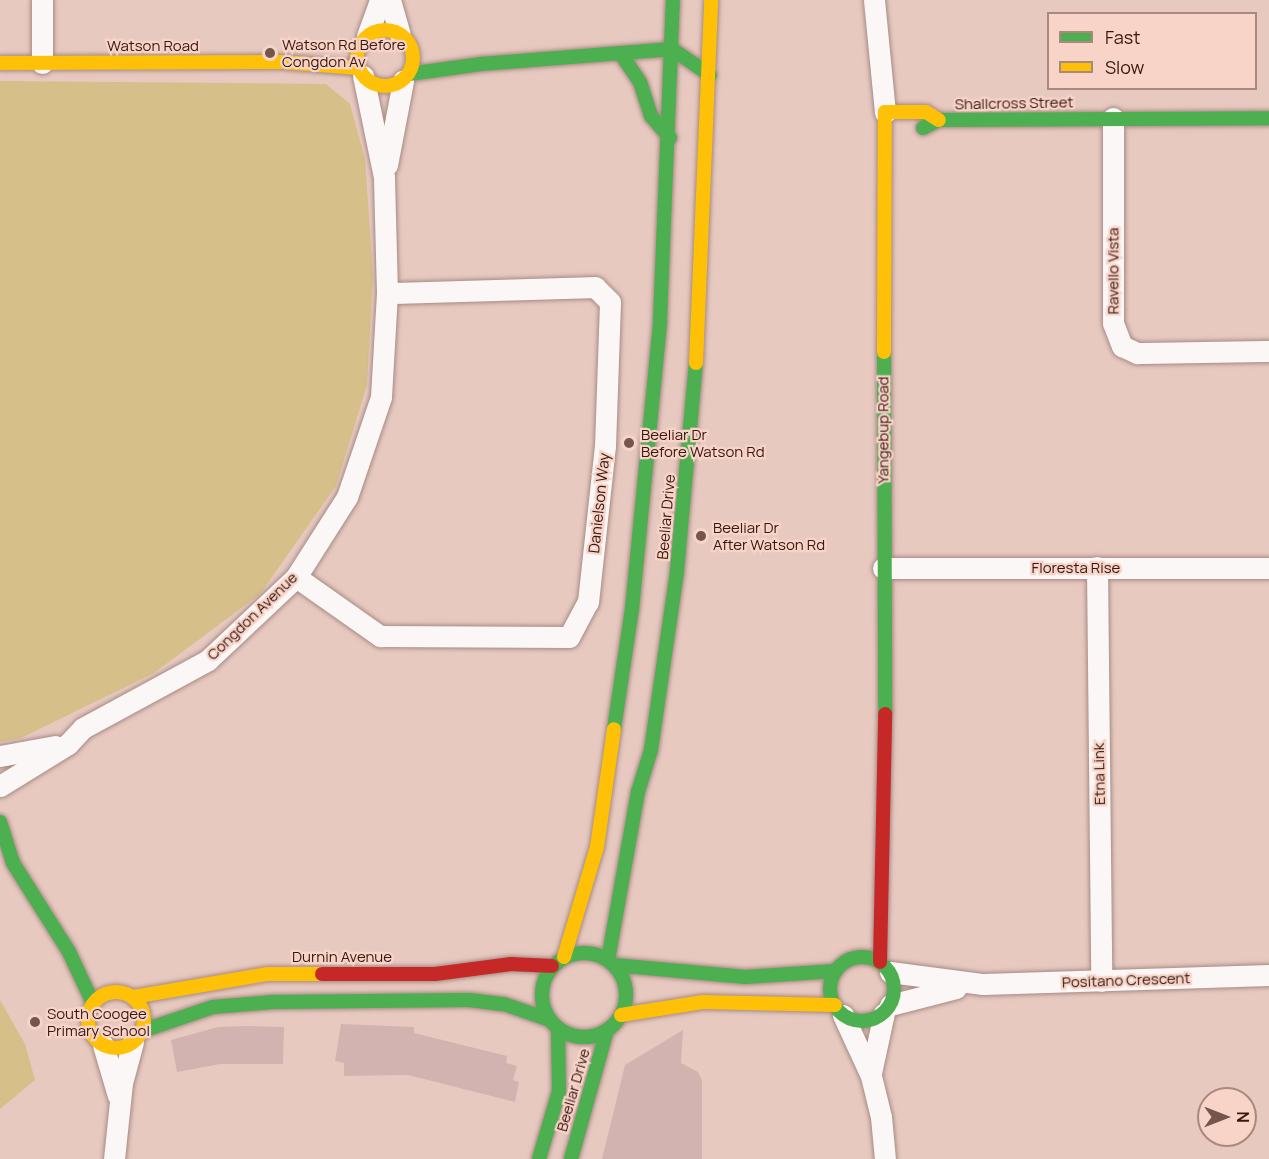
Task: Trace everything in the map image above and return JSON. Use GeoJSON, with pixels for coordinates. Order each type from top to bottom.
{"type":"FeatureCollection","features":[{"type":"Feature","properties":{"kind":"main road","name":"Beeliar Drive"},"geometry":{"type":"LineString","coordinates":[[564,957],[593,868],[621,704],[653,424],[670,138],[673,0]]}},
{"type":"Feature","properties":{"kind":"main road"},"geometry":{"type":"LineString","coordinates":[[481,64],[432,53],[383,29],[364,39],[361,72],[386,87],[406,77],[481,64],[672,49],[692,31],[711,7]]}},
{"type":"Feature","properties":{"kind":"main road","name":"Beeliar Drive"},"geometry":{"type":"LineString","coordinates":[[611,963],[636,802],[651,750],[677,572],[699,325],[711,7]]}},
{"type":"Feature","properties":{"kind":"main road","name":"Watson Road"},"geometry":{"type":"LineString","coordinates":[[306,63],[364,39]]}},
{"type":"Feature","properties":{"kind":"main road"},"geometry":{"type":"LineString","coordinates":[[406,41],[406,77]]}},
{"type":"Feature","properties":{"kind":"main road"},"geometry":{"type":"LineString","coordinates":[[672,49],[710,75]]}},
{"type":"Feature","properties":{"kind":"main road"},"geometry":{"type":"LineString","coordinates":[[621,54],[640,82],[651,116],[670,138]]}},
{"type":"Feature","properties":{"kind":"main road","name":"Watson Road"},"geometry":{"type":"LineString","coordinates":[[0,63],[306,63],[361,72]]}},
{"type":"Feature","properties":{"kind":"main road","name":"Shallcross Street"},"geometry":{"type":"LineString","coordinates":[[885,121],[926,112],[939,120]]}},
{"type":"Feature","properties":{"kind":"main road","name":"Shallcross Street"},"geometry":{"type":"LineString","coordinates":[[885,121],[907,129],[939,120],[1269,118]]}},
{"type":"Feature","properties":{"kind":"main road","name":"Yangebup Road"},"geometry":{"type":"LineString","coordinates":[[885,121],[884,862],[878,921],[885,967]]}},
{"type":"Feature","properties":{"kind":"main road"},"geometry":{"type":"LineString","coordinates":[[0,822],[13,863],[69,952],[93,1003],[89,1026],[103,1045],[118,1048],[137,1037],[213,1007],[273,1002],[469,1000],[504,1004],[577,1036],[608,1030],[621,1015],[626,989],[611,963]]}},
{"type":"Feature","properties":{"kind":"main road"},"geometry":{"type":"LineString","coordinates":[[0,852],[13,863]]}},
{"type":"Feature","properties":{"kind":"main road","name":"Yangebup Road"},"geometry":{"type":"LineString","coordinates":[[864,918],[884,862]]}},
{"type":"Feature","properties":{"kind":"main road"},"geometry":{"type":"LineString","coordinates":[[839,1010],[830,988],[836,971],[849,959],[855,941]]}},
{"type":"Feature","properties":{"kind":"main road"},"geometry":{"type":"LineString","coordinates":[[69,952],[117,992],[133,997],[143,1012],[137,1037]]}},
{"type":"Feature","properties":{"kind":"main road"},"geometry":{"type":"LineString","coordinates":[[554,1024],[542,992],[552,966],[564,957],[587,952],[611,963],[745,977],[836,971]]}},
{"type":"Feature","properties":{"kind":"main road"},"geometry":{"type":"LineString","coordinates":[[621,1015],[703,1002],[839,1010],[866,1021],[887,1009],[894,986],[885,967],[866,957],[849,959]]}},
{"type":"Feature","properties":{"kind":"main road","name":"Durnin Avenue"},"geometry":{"type":"LineString","coordinates":[[133,997],[268,974],[435,974],[511,964],[552,966]]}},
{"type":"Feature","properties":{"kind":"main road"},"geometry":{"type":"LineString","coordinates":[[93,1003],[100,996],[117,992]]}},
{"type":"Feature","properties":{"kind":"main road","name":"Beeliar Drive"},"geometry":{"type":"LineString","coordinates":[[539,1159],[559,1091],[554,1024]]}},
{"type":"Feature","properties":{"kind":"main road","name":"Beeliar Drive"},"geometry":{"type":"LineString","coordinates":[[572,1159],[608,1030]]}},
{"type":"Feature","properties":{"kind":"street"},"geometry":{"type":"LineString","coordinates":[[42,0],[42,63]]}},
{"type":"Feature","properties":{"kind":"street"},"geometry":{"type":"LineString","coordinates":[[364,39],[380,0]]}},
{"type":"Feature","properties":{"kind":"street"},"geometry":{"type":"LineString","coordinates":[[390,0],[406,41]]}},
{"type":"Feature","properties":{"kind":"street","name":"Yangebup Road"},"geometry":{"type":"LineString","coordinates":[[874,0],[884,76],[885,121]]}},
{"type":"Feature","properties":{"kind":"street","name":"Congdon Avenue"},"geometry":{"type":"LineString","coordinates":[[0,786],[68,744],[84,728],[208,660],[296,577],[347,497],[381,397],[387,292],[384,177],[361,72]]}},
{"type":"Feature","properties":{"kind":"street","name":"Congdon Avenue"},"geometry":{"type":"LineString","coordinates":[[384,177],[406,77]]}},
{"type":"Feature","properties":{"kind":"street","name":"Ravello Vista"},"geometry":{"type":"LineString","coordinates":[[1113,118],[1113,323],[1122,346],[1137,353],[1269,351]]}},
{"type":"Feature","properties":{"kind":"street","name":"Danielson Way"},"geometry":{"type":"LineString","coordinates":[[296,577],[380,636],[569,637],[588,602],[605,446],[610,302],[595,287],[387,292]]}},
{"type":"Feature","properties":{"kind":"street","name":"Etna Link"},"geometry":{"type":"LineString","coordinates":[[1097,567],[1101,981]]}},
{"type":"Feature","properties":{"kind":"street","name":"Floresta Rise"},"geometry":{"type":"LineString","coordinates":[[883,568],[1269,568]]}},
{"type":"Feature","properties":{"kind":"street"},"geometry":{"type":"LineString","coordinates":[[0,756],[68,744]]}},
{"type":"Feature","properties":{"kind":"street","name":"Positano Crescent"},"geometry":{"type":"LineString","coordinates":[[885,967],[983,984],[1269,975]]}},
{"type":"Feature","properties":{"kind":"street","name":"Positano Crescent"},"geometry":{"type":"LineString","coordinates":[[887,1009],[983,984]]}},
{"type":"Feature","properties":{"kind":"street"},"geometry":{"type":"LineString","coordinates":[[871,1076],[887,1009]]}},
{"type":"Feature","properties":{"kind":"street"},"geometry":{"type":"LineString","coordinates":[[839,1010],[871,1076],[881,1117],[885,1159]]}},
{"type":"Feature","properties":{"kind":"street"},"geometry":{"type":"LineString","coordinates":[[114,1159],[120,1105],[137,1037]]}},
{"type":"Feature","properties":{"kind":"street"},"geometry":{"type":"LineString","coordinates":[[103,1045],[120,1105]]}},
{"type":"Feature","properties":{"kind":"shaded area"},"geometry":{"type":"Polygon","coordinates":[[[0,81],[326,84],[350,104],[365,159],[373,276],[367,385],[336,486],[260,594],[154,673],[21,738],[0,742],[0,81]]]}},
{"type":"Feature","properties":{"kind":"shaded area"},"geometry":{"type":"Polygon","coordinates":[[[0,1000],[25,1044],[35,1080],[0,1109],[0,1000]]]}},
{"type":"Feature","properties":{"kind":"building"},"geometry":{"type":"Polygon","coordinates":[[[341,1024],[414,1027],[414,1033],[507,1056],[506,1063],[517,1066],[513,1080],[519,1082],[515,1102],[408,1075],[344,1076],[344,1063],[335,1061],[341,1024]]]}},
{"type":"Feature","properties":{"kind":"building"},"geometry":{"type":"Polygon","coordinates":[[[218,1027],[284,1027],[283,1064],[220,1064],[177,1072],[171,1040],[218,1027]]]}},
{"type":"Feature","properties":{"kind":"building"},"geometry":{"type":"Polygon","coordinates":[[[683,1030],[681,1063],[698,1072],[702,1080],[702,1159],[602,1159],[625,1065],[683,1030]]]}},
{"type":"Feature","properties":{"kind":"traffic: fast"},"geometry":{"type":"LineString","coordinates":[[614,729],[632,609],[660,321],[673,0]]}},
{"type":"Feature","properties":{"kind":"traffic: fast"},"geometry":{"type":"LineString","coordinates":[[409,74],[481,64],[672,49],[710,75]]}},
{"type":"Feature","properties":{"kind":"traffic: fast"},"geometry":{"type":"LineString","coordinates":[[621,54],[640,82],[651,116],[670,138]]}},
{"type":"Feature","properties":{"kind":"traffic: fast"},"geometry":{"type":"LineString","coordinates":[[923,128],[939,120],[1269,118]]}},
{"type":"Feature","properties":{"kind":"traffic: fast"},"geometry":{"type":"LineString","coordinates":[[884,352],[885,714]]}},
{"type":"Feature","properties":{"kind":"traffic: fast"},"geometry":{"type":"LineString","coordinates":[[608,960],[638,792],[651,750],[677,571],[696,363]]}},
{"type":"Feature","properties":{"kind":"traffic: fast"},"geometry":{"type":"LineString","coordinates":[[0,822],[13,863],[69,952],[93,1003]]}},
{"type":"Feature","properties":{"kind":"traffic: fast"},"geometry":{"type":"LineString","coordinates":[[584,953],[600,956],[614,965],[623,979],[626,995],[623,1011],[614,1025],[600,1034],[584,1037],[568,1034],[554,1025],[545,1011],[542,995],[545,979],[554,965],[568,956],[584,953]]}},
{"type":"Feature","properties":{"kind":"traffic: fast"},"geometry":{"type":"LineString","coordinates":[[862,957],[880,962],[885,966],[889,971],[894,989],[889,1007],[885,1012],[880,1016],[862,1021],[844,1016],[839,1012],[835,1007],[830,989],[835,971],[839,966],[844,962],[862,957]]}},
{"type":"Feature","properties":{"kind":"traffic: fast"},"geometry":{"type":"LineString","coordinates":[[614,965],[745,977],[836,971]]}},
{"type":"Feature","properties":{"kind":"traffic: fast"},"geometry":{"type":"LineString","coordinates":[[142,1031],[213,1007],[273,1002],[469,1000],[504,1004],[550,1020]]}},
{"type":"Feature","properties":{"kind":"traffic: fast"},"geometry":{"type":"LineString","coordinates":[[539,1159],[559,1091],[558,1028]]}},
{"type":"Feature","properties":{"kind":"traffic: fast"},"geometry":{"type":"LineString","coordinates":[[571,1159],[607,1030]]}},
{"type":"Feature","properties":{"kind":"traffic: slow"},"geometry":{"type":"LineString","coordinates":[[696,363],[711,0]]}},
{"type":"Feature","properties":{"kind":"traffic: slow"},"geometry":{"type":"LineString","coordinates":[[379,30],[391,30],[401,34],[409,42],[413,58],[409,74],[401,82],[391,86],[379,86],[369,82],[361,74],[357,64],[357,52],[361,42],[369,34],[379,30]]}},
{"type":"Feature","properties":{"kind":"traffic: slow"},"geometry":{"type":"LineString","coordinates":[[0,63],[282,62],[358,68]]}},
{"type":"Feature","properties":{"kind":"traffic: slow"},"geometry":{"type":"LineString","coordinates":[[884,352],[885,112],[926,112],[939,120]]}},
{"type":"Feature","properties":{"kind":"traffic: slow"},"geometry":{"type":"LineString","coordinates":[[564,957],[597,847],[614,729]]}},
{"type":"Feature","properties":{"kind":"traffic: slow"},"geometry":{"type":"LineString","coordinates":[[133,997],[268,974],[322,974]]}},
{"type":"Feature","properties":{"kind":"traffic: slow"},"geometry":{"type":"LineString","coordinates":[[116,992],[127,994],[136,1000],[142,1009],[144,1020],[142,1031],[136,1040],[127,1046],[116,1048],[105,1046],[96,1040],[90,1031],[88,1020],[90,1009],[96,1000],[105,994],[116,992]]}},
{"type":"Feature","properties":{"kind":"traffic: slow"},"geometry":{"type":"LineString","coordinates":[[621,1015],[703,1002],[835,1005]]}},
{"type":"Feature","properties":{"kind":"traffic: jam"},"geometry":{"type":"LineString","coordinates":[[880,962],[885,714]]}},
{"type":"Feature","properties":{"kind":"traffic: jam"},"geometry":{"type":"LineString","coordinates":[[322,974],[435,974],[511,964],[552,966]]}},
{"type":"Feature","properties":{"kind":"place","name":"Watson Rd Before Congdon Av"},"geometry":{"type":"Point","coordinates":[270,53]}},
{"type":"Feature","properties":{"kind":"place","name":"Beeliar Dr Before Watson Rd"},"geometry":{"type":"Point","coordinates":[629,443]}},
{"type":"Feature","properties":{"kind":"place","name":"Beeliar Dr After Watson Rd"},"geometry":{"type":"Point","coordinates":[701,536]}},
{"type":"Feature","properties":{"kind":"place","name":"South Coogee Primary School"},"geometry":{"type":"Point","coordinates":[35,1022]}}]}
